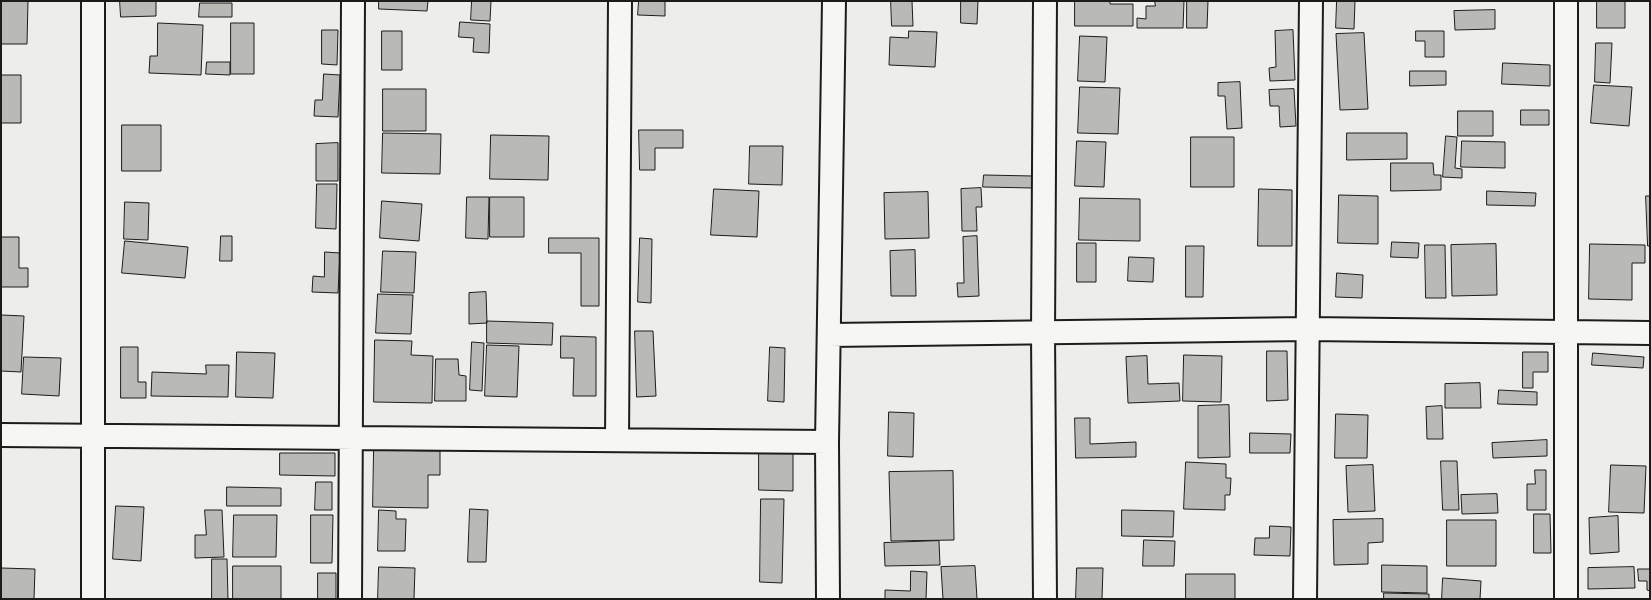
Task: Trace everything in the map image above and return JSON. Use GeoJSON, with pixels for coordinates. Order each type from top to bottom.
{"type":"FeatureCollection","features":[{"type":"Feature","properties":{"kind":"street"},"geometry":{"type":"LineString","coordinates":[[93,1],[93,599]]}},
{"type":"Feature","properties":{"kind":"street"},"geometry":{"type":"LineString","coordinates":[[350,599],[353,1]]}},
{"type":"Feature","properties":{"kind":"street"},"geometry":{"type":"LineString","coordinates":[[617,440],[620,1]]}},
{"type":"Feature","properties":{"kind":"street"},"geometry":{"type":"LineString","coordinates":[[828,599],[827,442],[834,1]]}},
{"type":"Feature","properties":{"kind":"street"},"geometry":{"type":"LineString","coordinates":[[1044,1],[1043,333],[1045,599]]}},
{"type":"Feature","properties":{"kind":"street"},"geometry":{"type":"LineString","coordinates":[[1305,599],[1312,1]]}},
{"type":"Feature","properties":{"kind":"street"},"geometry":{"type":"LineString","coordinates":[[1566,1],[1566,599]]}},
{"type":"Feature","properties":{"kind":"street"},"geometry":{"type":"LineString","coordinates":[[829,335],[1308,330],[1650,333]]}},
{"type":"Feature","properties":{"kind":"street"},"geometry":{"type":"LineString","coordinates":[[1,435],[827,442]]}},
{"type":"Feature","properties":{"kind":"building"},"geometry":{"type":"Polygon","coordinates":[[[1,1],[28,1],[27,44],[1,44],[1,1]]]}},
{"type":"Feature","properties":{"kind":"building"},"geometry":{"type":"Polygon","coordinates":[[[120,1],[156,1],[156,16],[121,17],[120,1]]]}},
{"type":"Feature","properties":{"kind":"building"},"geometry":{"type":"Polygon","coordinates":[[[379,1],[428,1],[427,11],[379,9],[379,1]]]}},
{"type":"Feature","properties":{"kind":"building"},"geometry":{"type":"Polygon","coordinates":[[[472,1],[491,1],[490,21],[471,20],[472,1]]]}},
{"type":"Feature","properties":{"kind":"building"},"geometry":{"type":"Polygon","coordinates":[[[639,1],[665,1],[665,16],[638,15],[639,1]]]}},
{"type":"Feature","properties":{"kind":"building"},"geometry":{"type":"Polygon","coordinates":[[[891,1],[912,1],[913,26],[892,26],[891,1]]]}},
{"type":"Feature","properties":{"kind":"building"},"geometry":{"type":"Polygon","coordinates":[[[961,1],[978,1],[977,24],[961,23],[961,1]]]}},
{"type":"Feature","properties":{"kind":"building"},"geometry":{"type":"Polygon","coordinates":[[[1075,1],[1110,1],[1110,4],[1133,4],[1133,26],[1075,26],[1075,1]]]}},
{"type":"Feature","properties":{"kind":"building"},"geometry":{"type":"Polygon","coordinates":[[[1155,1],[1184,1],[1183,28],[1137,28],[1137,18],[1146,19],[1146,6],[1155,6],[1155,1]]]}},
{"type":"Feature","properties":{"kind":"building"},"geometry":{"type":"Polygon","coordinates":[[[1187,1],[1208,1],[1207,28],[1187,28],[1187,1]]]}},
{"type":"Feature","properties":{"kind":"building"},"geometry":{"type":"Polygon","coordinates":[[[1337,1],[1355,1],[1354,29],[1336,28],[1337,1]]]}},
{"type":"Feature","properties":{"kind":"building"},"geometry":{"type":"Polygon","coordinates":[[[1597,1],[1625,1],[1625,28],[1597,28],[1597,1]]]}},
{"type":"Feature","properties":{"kind":"building"},"geometry":{"type":"Polygon","coordinates":[[[200,3],[232,3],[232,17],[199,17],[200,3]]]}},
{"type":"Feature","properties":{"kind":"building"},"geometry":{"type":"Polygon","coordinates":[[[1495,10],[1495,29],[1455,30],[1454,11],[1495,10]]]}},
{"type":"Feature","properties":{"kind":"building"},"geometry":{"type":"Polygon","coordinates":[[[460,22],[490,24],[489,53],[473,52],[474,38],[459,37],[460,22]]]}},
{"type":"Feature","properties":{"kind":"building"},"geometry":{"type":"Polygon","coordinates":[[[158,23],[203,25],[201,75],[149,73],[150,56],[157,56],[158,23]]]}},
{"type":"Feature","properties":{"kind":"building"},"geometry":{"type":"Polygon","coordinates":[[[231,23],[254,23],[254,74],[231,74],[231,23]]]}},
{"type":"Feature","properties":{"kind":"building"},"geometry":{"type":"Polygon","coordinates":[[[322,30],[338,30],[337,65],[322,64],[322,30]]]}},
{"type":"Feature","properties":{"kind":"building"},"geometry":{"type":"Polygon","coordinates":[[[1293,30],[1295,80],[1270,81],[1269,68],[1276,67],[1275,31],[1293,30]]]}},
{"type":"Feature","properties":{"kind":"building"},"geometry":{"type":"Polygon","coordinates":[[[382,31],[402,31],[402,70],[382,70],[382,31]]]}},
{"type":"Feature","properties":{"kind":"building"},"geometry":{"type":"Polygon","coordinates":[[[909,31],[937,32],[935,67],[889,65],[890,37],[908,38],[909,31]]]}},
{"type":"Feature","properties":{"kind":"building"},"geometry":{"type":"Polygon","coordinates":[[[1416,31],[1444,31],[1444,57],[1425,57],[1425,41],[1416,41],[1416,31]]]}},
{"type":"Feature","properties":{"kind":"building"},"geometry":{"type":"Polygon","coordinates":[[[1364,33],[1368,109],[1340,110],[1336,34],[1364,33]]]}},
{"type":"Feature","properties":{"kind":"building"},"geometry":{"type":"Polygon","coordinates":[[[1080,36],[1107,37],[1105,82],[1078,81],[1080,36]]]}},
{"type":"Feature","properties":{"kind":"building"},"geometry":{"type":"Polygon","coordinates":[[[1596,43],[1612,43],[1610,83],[1595,82],[1596,43]]]}},
{"type":"Feature","properties":{"kind":"building"},"geometry":{"type":"Polygon","coordinates":[[[207,62],[230,62],[230,75],[206,74],[207,62]]]}},
{"type":"Feature","properties":{"kind":"building"},"geometry":{"type":"Polygon","coordinates":[[[1503,63],[1550,65],[1550,86],[1502,84],[1503,63]]]}},
{"type":"Feature","properties":{"kind":"building"},"geometry":{"type":"Polygon","coordinates":[[[1410,71],[1446,71],[1446,85],[1410,86],[1410,71]]]}},
{"type":"Feature","properties":{"kind":"building"},"geometry":{"type":"Polygon","coordinates":[[[324,74],[340,75],[338,117],[314,116],[315,100],[322,100],[324,74]]]}},
{"type":"Feature","properties":{"kind":"building"},"geometry":{"type":"Polygon","coordinates":[[[1,75],[21,75],[21,123],[1,123],[1,75]]]}},
{"type":"Feature","properties":{"kind":"building"},"geometry":{"type":"Polygon","coordinates":[[[1240,82],[1242,128],[1227,129],[1225,96],[1218,96],[1218,83],[1240,82]]]}},
{"type":"Feature","properties":{"kind":"building"},"geometry":{"type":"Polygon","coordinates":[[[1594,85],[1632,87],[1629,126],[1591,123],[1594,85]]]}},
{"type":"Feature","properties":{"kind":"building"},"geometry":{"type":"Polygon","coordinates":[[[1080,87],[1120,88],[1118,134],[1078,133],[1080,87]]]}},
{"type":"Feature","properties":{"kind":"building"},"geometry":{"type":"Polygon","coordinates":[[[383,89],[426,89],[426,131],[383,131],[383,89]]]}},
{"type":"Feature","properties":{"kind":"building"},"geometry":{"type":"Polygon","coordinates":[[[1294,89],[1296,126],[1280,127],[1279,106],[1270,106],[1269,90],[1294,89]]]}},
{"type":"Feature","properties":{"kind":"building"},"geometry":{"type":"Polygon","coordinates":[[[1521,110],[1549,110],[1549,125],[1521,125],[1521,110]]]}},
{"type":"Feature","properties":{"kind":"building"},"geometry":{"type":"Polygon","coordinates":[[[1458,111],[1493,111],[1493,136],[1458,136],[1458,111]]]}},
{"type":"Feature","properties":{"kind":"building"},"geometry":{"type":"Polygon","coordinates":[[[122,125],[161,125],[161,171],[122,171],[122,125]]]}},
{"type":"Feature","properties":{"kind":"building"},"geometry":{"type":"Polygon","coordinates":[[[639,130],[683,130],[683,148],[655,148],[655,170],[640,170],[639,130]]]}},
{"type":"Feature","properties":{"kind":"building"},"geometry":{"type":"Polygon","coordinates":[[[383,133],[441,134],[440,174],[382,173],[383,133]]]}},
{"type":"Feature","properties":{"kind":"building"},"geometry":{"type":"Polygon","coordinates":[[[1347,133],[1407,133],[1407,159],[1347,160],[1347,133]]]}},
{"type":"Feature","properties":{"kind":"building"},"geometry":{"type":"Polygon","coordinates":[[[491,135],[549,136],[548,180],[490,179],[491,135]]]}},
{"type":"Feature","properties":{"kind":"building"},"geometry":{"type":"Polygon","coordinates":[[[1446,136],[1457,137],[1455,168],[1462,169],[1462,178],[1443,177],[1446,136]]]}},
{"type":"Feature","properties":{"kind":"building"},"geometry":{"type":"Polygon","coordinates":[[[1191,137],[1234,137],[1234,187],[1191,187],[1191,137]]]}},
{"type":"Feature","properties":{"kind":"building"},"geometry":{"type":"Polygon","coordinates":[[[1077,141],[1106,142],[1104,187],[1075,186],[1077,141]]]}},
{"type":"Feature","properties":{"kind":"building"},"geometry":{"type":"Polygon","coordinates":[[[1462,141],[1505,142],[1505,168],[1461,167],[1462,141]]]}},
{"type":"Feature","properties":{"kind":"building"},"geometry":{"type":"Polygon","coordinates":[[[338,143],[338,181],[316,181],[316,144],[338,143]]]}},
{"type":"Feature","properties":{"kind":"building"},"geometry":{"type":"Polygon","coordinates":[[[750,146],[783,146],[782,185],[749,184],[750,146]]]}},
{"type":"Feature","properties":{"kind":"building"},"geometry":{"type":"Polygon","coordinates":[[[1391,163],[1433,163],[1434,175],[1441,175],[1441,190],[1391,191],[1391,163]]]}},
{"type":"Feature","properties":{"kind":"building"},"geometry":{"type":"Polygon","coordinates":[[[984,175],[1033,176],[1033,188],[983,187],[984,175]]]}},
{"type":"Feature","properties":{"kind":"building"},"geometry":{"type":"Polygon","coordinates":[[[317,184],[337,184],[336,229],[316,228],[317,184]]]}},
{"type":"Feature","properties":{"kind":"building"},"geometry":{"type":"Polygon","coordinates":[[[981,188],[982,207],[976,207],[977,231],[962,231],[961,189],[981,188]]]}},
{"type":"Feature","properties":{"kind":"building"},"geometry":{"type":"Polygon","coordinates":[[[714,189],[759,191],[757,237],[711,235],[714,189]]]}},
{"type":"Feature","properties":{"kind":"building"},"geometry":{"type":"Polygon","coordinates":[[[1259,189],[1292,190],[1292,246],[1258,246],[1259,189]]]}},
{"type":"Feature","properties":{"kind":"building"},"geometry":{"type":"Polygon","coordinates":[[[1487,191],[1536,193],[1535,206],[1487,205],[1487,191]]]}},
{"type":"Feature","properties":{"kind":"building"},"geometry":{"type":"Polygon","coordinates":[[[928,192],[929,238],[885,239],[884,193],[928,192]]]}},
{"type":"Feature","properties":{"kind":"building"},"geometry":{"type":"Polygon","coordinates":[[[1339,195],[1378,196],[1378,244],[1338,243],[1339,195]]]}},
{"type":"Feature","properties":{"kind":"building"},"geometry":{"type":"Polygon","coordinates":[[[1646,196],[1650,196],[1650,246],[1648,246],[1646,196]]]}},
{"type":"Feature","properties":{"kind":"building"},"geometry":{"type":"Polygon","coordinates":[[[467,197],[489,197],[488,239],[466,238],[467,197]]]}},
{"type":"Feature","properties":{"kind":"building"},"geometry":{"type":"Polygon","coordinates":[[[490,197],[524,197],[524,237],[490,237],[490,197]]]}},
{"type":"Feature","properties":{"kind":"building"},"geometry":{"type":"Polygon","coordinates":[[[1080,198],[1140,199],[1140,241],[1079,240],[1080,198]]]}},
{"type":"Feature","properties":{"kind":"building"},"geometry":{"type":"Polygon","coordinates":[[[382,201],[422,204],[419,241],[380,238],[382,201]]]}},
{"type":"Feature","properties":{"kind":"building"},"geometry":{"type":"Polygon","coordinates":[[[125,202],[149,203],[148,240],[124,239],[125,202]]]}},
{"type":"Feature","properties":{"kind":"building"},"geometry":{"type":"Polygon","coordinates":[[[221,236],[232,236],[232,261],[220,261],[221,236]]]}},
{"type":"Feature","properties":{"kind":"building"},"geometry":{"type":"Polygon","coordinates":[[[977,236],[979,296],[958,297],[957,283],[964,283],[963,237],[977,236]]]}},
{"type":"Feature","properties":{"kind":"building"},"geometry":{"type":"Polygon","coordinates":[[[1,237],[19,237],[19,268],[28,268],[28,287],[1,287],[1,237]]]}},
{"type":"Feature","properties":{"kind":"building"},"geometry":{"type":"Polygon","coordinates":[[[549,238],[599,238],[599,306],[581,306],[581,253],[549,253],[549,238]]]}},
{"type":"Feature","properties":{"kind":"building"},"geometry":{"type":"Polygon","coordinates":[[[640,238],[652,239],[651,303],[638,302],[640,238]]]}},
{"type":"Feature","properties":{"kind":"building"},"geometry":{"type":"Polygon","coordinates":[[[125,241],[188,247],[185,278],[122,273],[125,241]]]}},
{"type":"Feature","properties":{"kind":"building"},"geometry":{"type":"Polygon","coordinates":[[[1392,242],[1419,243],[1418,258],[1391,257],[1392,242]]]}},
{"type":"Feature","properties":{"kind":"building"},"geometry":{"type":"Polygon","coordinates":[[[1077,243],[1096,243],[1096,282],[1077,282],[1077,243]]]}},
{"type":"Feature","properties":{"kind":"building"},"geometry":{"type":"Polygon","coordinates":[[[1496,244],[1497,295],[1452,296],[1451,245],[1496,244]]]}},
{"type":"Feature","properties":{"kind":"building"},"geometry":{"type":"Polygon","coordinates":[[[1590,244],[1645,245],[1645,263],[1632,263],[1632,300],[1589,299],[1590,244]]]}},
{"type":"Feature","properties":{"kind":"building"},"geometry":{"type":"Polygon","coordinates":[[[1425,245],[1445,245],[1446,298],[1426,298],[1425,245]]]}},
{"type":"Feature","properties":{"kind":"building"},"geometry":{"type":"Polygon","coordinates":[[[1186,246],[1204,246],[1203,297],[1186,297],[1186,246]]]}},
{"type":"Feature","properties":{"kind":"building"},"geometry":{"type":"Polygon","coordinates":[[[915,250],[916,296],[891,296],[890,251],[915,250]]]}},
{"type":"Feature","properties":{"kind":"building"},"geometry":{"type":"Polygon","coordinates":[[[383,251],[416,252],[414,293],[381,292],[383,251]]]}},
{"type":"Feature","properties":{"kind":"building"},"geometry":{"type":"Polygon","coordinates":[[[325,252],[340,253],[338,293],[312,292],[313,276],[324,277],[325,252]]]}},
{"type":"Feature","properties":{"kind":"building"},"geometry":{"type":"Polygon","coordinates":[[[1129,257],[1154,258],[1153,282],[1128,281],[1129,257]]]}},
{"type":"Feature","properties":{"kind":"building"},"geometry":{"type":"Polygon","coordinates":[[[1337,273],[1363,275],[1362,298],[1336,297],[1337,273]]]}},
{"type":"Feature","properties":{"kind":"building"},"geometry":{"type":"Polygon","coordinates":[[[486,292],[487,323],[469,324],[469,293],[486,292]]]}},
{"type":"Feature","properties":{"kind":"building"},"geometry":{"type":"Polygon","coordinates":[[[378,294],[413,295],[411,334],[376,333],[378,294]]]}},
{"type":"Feature","properties":{"kind":"building"},"geometry":{"type":"Polygon","coordinates":[[[1,315],[24,316],[21,372],[1,371],[1,315]]]}},
{"type":"Feature","properties":{"kind":"building"},"geometry":{"type":"Polygon","coordinates":[[[487,321],[553,323],[552,345],[487,343],[487,321]]]}},
{"type":"Feature","properties":{"kind":"building"},"geometry":{"type":"Polygon","coordinates":[[[635,331],[653,331],[656,396],[637,397],[635,331]]]}},
{"type":"Feature","properties":{"kind":"building"},"geometry":{"type":"Polygon","coordinates":[[[561,336],[596,337],[596,396],[573,396],[574,358],[561,358],[561,336]]]}},
{"type":"Feature","properties":{"kind":"building"},"geometry":{"type":"Polygon","coordinates":[[[375,340],[412,341],[411,355],[433,356],[432,403],[374,402],[375,340]]]}},
{"type":"Feature","properties":{"kind":"building"},"geometry":{"type":"Polygon","coordinates":[[[472,342],[484,343],[482,391],[470,390],[472,342]]]}},
{"type":"Feature","properties":{"kind":"building"},"geometry":{"type":"Polygon","coordinates":[[[487,345],[519,346],[517,397],[485,396],[487,345]]]}},
{"type":"Feature","properties":{"kind":"building"},"geometry":{"type":"Polygon","coordinates":[[[121,347],[138,347],[138,382],[146,382],[146,398],[121,398],[121,347]]]}},
{"type":"Feature","properties":{"kind":"building"},"geometry":{"type":"Polygon","coordinates":[[[770,347],[785,348],[784,402],[768,401],[770,347]]]}},
{"type":"Feature","properties":{"kind":"building"},"geometry":{"type":"Polygon","coordinates":[[[1267,351],[1287,351],[1288,400],[1267,401],[1267,351]]]}},
{"type":"Feature","properties":{"kind":"building"},"geometry":{"type":"Polygon","coordinates":[[[237,352],[275,353],[273,398],[236,397],[237,352]]]}},
{"type":"Feature","properties":{"kind":"building"},"geometry":{"type":"Polygon","coordinates":[[[1523,352],[1548,352],[1548,372],[1533,372],[1533,388],[1523,388],[1523,352]]]}},
{"type":"Feature","properties":{"kind":"building"},"geometry":{"type":"Polygon","coordinates":[[[1593,353],[1644,357],[1643,368],[1592,365],[1593,353]]]}},
{"type":"Feature","properties":{"kind":"building"},"geometry":{"type":"Polygon","coordinates":[[[1184,355],[1222,356],[1221,402],[1183,401],[1184,355]]]}},
{"type":"Feature","properties":{"kind":"building"},"geometry":{"type":"Polygon","coordinates":[[[1147,356],[1148,384],[1179,383],[1180,401],[1128,403],[1126,357],[1147,356]]]}},
{"type":"Feature","properties":{"kind":"building"},"geometry":{"type":"Polygon","coordinates":[[[24,357],[61,358],[59,396],[22,394],[24,357]]]}},
{"type":"Feature","properties":{"kind":"building"},"geometry":{"type":"Polygon","coordinates":[[[436,359],[458,359],[459,375],[466,376],[466,401],[435,401],[436,359]]]}},
{"type":"Feature","properties":{"kind":"building"},"geometry":{"type":"Polygon","coordinates":[[[206,365],[229,365],[228,397],[151,396],[152,372],[206,374],[206,365]]]}},
{"type":"Feature","properties":{"kind":"building"},"geometry":{"type":"Polygon","coordinates":[[[1480,383],[1481,408],[1445,408],[1445,384],[1480,383]]]}},
{"type":"Feature","properties":{"kind":"building"},"geometry":{"type":"Polygon","coordinates":[[[1499,390],[1537,392],[1537,405],[1498,404],[1499,390]]]}},
{"type":"Feature","properties":{"kind":"building"},"geometry":{"type":"Polygon","coordinates":[[[1229,405],[1230,457],[1198,458],[1198,406],[1229,405]]]}},
{"type":"Feature","properties":{"kind":"building"},"geometry":{"type":"Polygon","coordinates":[[[1442,406],[1443,439],[1427,439],[1426,407],[1442,406]]]}},
{"type":"Feature","properties":{"kind":"building"},"geometry":{"type":"Polygon","coordinates":[[[889,412],[914,413],[913,457],[888,456],[889,412]]]}},
{"type":"Feature","properties":{"kind":"building"},"geometry":{"type":"Polygon","coordinates":[[[1336,414],[1368,415],[1367,458],[1335,458],[1336,414]]]}},
{"type":"Feature","properties":{"kind":"building"},"geometry":{"type":"Polygon","coordinates":[[[1075,418],[1090,418],[1090,444],[1136,442],[1136,457],[1076,458],[1075,418]]]}},
{"type":"Feature","properties":{"kind":"building"},"geometry":{"type":"Polygon","coordinates":[[[1250,433],[1291,434],[1290,453],[1250,453],[1250,433]]]}},
{"type":"Feature","properties":{"kind":"building"},"geometry":{"type":"Polygon","coordinates":[[[1547,440],[1547,456],[1493,458],[1492,443],[1547,440]]]}},
{"type":"Feature","properties":{"kind":"building"},"geometry":{"type":"Polygon","coordinates":[[[374,450],[440,451],[440,475],[428,475],[428,508],[373,507],[374,450]]]}},
{"type":"Feature","properties":{"kind":"building"},"geometry":{"type":"Polygon","coordinates":[[[280,453],[335,453],[335,476],[280,475],[280,453]]]}},
{"type":"Feature","properties":{"kind":"building"},"geometry":{"type":"Polygon","coordinates":[[[759,453],[793,453],[793,491],[759,490],[759,453]]]}},
{"type":"Feature","properties":{"kind":"building"},"geometry":{"type":"Polygon","coordinates":[[[1441,461],[1457,461],[1459,510],[1443,510],[1441,461]]]}},
{"type":"Feature","properties":{"kind":"building"},"geometry":{"type":"Polygon","coordinates":[[[1186,462],[1226,464],[1226,478],[1231,478],[1230,495],[1225,495],[1225,510],[1184,509],[1186,462]]]}},
{"type":"Feature","properties":{"kind":"building"},"geometry":{"type":"Polygon","coordinates":[[[1373,465],[1375,511],[1348,512],[1346,466],[1373,465]]]}},
{"type":"Feature","properties":{"kind":"building"},"geometry":{"type":"Polygon","coordinates":[[[1611,465],[1646,466],[1644,513],[1609,512],[1611,465]]]}},
{"type":"Feature","properties":{"kind":"building"},"geometry":{"type":"Polygon","coordinates":[[[1535,470],[1546,470],[1546,510],[1527,510],[1527,484],[1535,484],[1535,470]]]}},
{"type":"Feature","properties":{"kind":"building"},"geometry":{"type":"Polygon","coordinates":[[[953,471],[954,540],[891,541],[889,472],[953,471]]]}},
{"type":"Feature","properties":{"kind":"building"},"geometry":{"type":"Polygon","coordinates":[[[316,482],[332,482],[332,510],[315,510],[316,482]]]}},
{"type":"Feature","properties":{"kind":"building"},"geometry":{"type":"Polygon","coordinates":[[[227,487],[281,488],[281,506],[227,506],[227,487]]]}},
{"type":"Feature","properties":{"kind":"building"},"geometry":{"type":"Polygon","coordinates":[[[1497,494],[1498,513],[1462,514],[1461,495],[1497,494]]]}},
{"type":"Feature","properties":{"kind":"building"},"geometry":{"type":"Polygon","coordinates":[[[761,499],[784,499],[782,583],[760,582],[761,499]]]}},
{"type":"Feature","properties":{"kind":"building"},"geometry":{"type":"Polygon","coordinates":[[[116,506],[144,507],[141,561],[113,559],[116,506]]]}},
{"type":"Feature","properties":{"kind":"building"},"geometry":{"type":"Polygon","coordinates":[[[470,509],[488,510],[486,562],[468,562],[470,509]]]}},
{"type":"Feature","properties":{"kind":"building"},"geometry":{"type":"Polygon","coordinates":[[[205,510],[222,510],[224,557],[195,558],[195,535],[206,535],[205,510]]]}},
{"type":"Feature","properties":{"kind":"building"},"geometry":{"type":"Polygon","coordinates":[[[379,510],[396,511],[396,519],[406,519],[405,551],[378,551],[379,510]]]}},
{"type":"Feature","properties":{"kind":"building"},"geometry":{"type":"Polygon","coordinates":[[[1122,510],[1174,511],[1173,537],[1122,536],[1122,510]]]}},
{"type":"Feature","properties":{"kind":"building"},"geometry":{"type":"Polygon","coordinates":[[[1534,514],[1550,514],[1551,553],[1534,553],[1534,514]]]}},
{"type":"Feature","properties":{"kind":"building"},"geometry":{"type":"Polygon","coordinates":[[[234,515],[277,515],[276,557],[233,557],[234,515]]]}},
{"type":"Feature","properties":{"kind":"building"},"geometry":{"type":"Polygon","coordinates":[[[311,515],[333,515],[332,563],[311,563],[311,515]]]}},
{"type":"Feature","properties":{"kind":"building"},"geometry":{"type":"Polygon","coordinates":[[[1618,516],[1619,552],[1590,554],[1589,518],[1618,516]]]}},
{"type":"Feature","properties":{"kind":"building"},"geometry":{"type":"Polygon","coordinates":[[[1383,519],[1383,542],[1368,543],[1368,564],[1334,565],[1333,520],[1383,519]]]}},
{"type":"Feature","properties":{"kind":"building"},"geometry":{"type":"Polygon","coordinates":[[[1447,520],[1496,520],[1496,566],[1447,566],[1447,520]]]}},
{"type":"Feature","properties":{"kind":"building"},"geometry":{"type":"Polygon","coordinates":[[[1270,526],[1291,527],[1290,556],[1254,555],[1255,538],[1269,538],[1270,526]]]}},
{"type":"Feature","properties":{"kind":"building"},"geometry":{"type":"Polygon","coordinates":[[[1144,540],[1175,541],[1174,566],[1143,566],[1144,540]]]}},
{"type":"Feature","properties":{"kind":"building"},"geometry":{"type":"Polygon","coordinates":[[[939,541],[940,565],[885,566],[884,543],[939,541]]]}},
{"type":"Feature","properties":{"kind":"building"},"geometry":{"type":"Polygon","coordinates":[[[212,559],[227,559],[228,599],[212,599],[212,559]]]}},
{"type":"Feature","properties":{"kind":"building"},"geometry":{"type":"Polygon","coordinates":[[[1382,565],[1427,566],[1427,593],[1382,592],[1382,565]]]}},
{"type":"Feature","properties":{"kind":"building"},"geometry":{"type":"Polygon","coordinates":[[[233,566],[281,566],[281,599],[233,599],[233,566]]]}},
{"type":"Feature","properties":{"kind":"building"},"geometry":{"type":"Polygon","coordinates":[[[975,566],[977,599],[943,599],[941,567],[975,566]]]}},
{"type":"Feature","properties":{"kind":"building"},"geometry":{"type":"Polygon","coordinates":[[[379,567],[415,568],[414,599],[378,599],[379,567]]]}},
{"type":"Feature","properties":{"kind":"building"},"geometry":{"type":"Polygon","coordinates":[[[1634,567],[1635,588],[1588,589],[1588,568],[1634,567]]]}},
{"type":"Feature","properties":{"kind":"building"},"geometry":{"type":"Polygon","coordinates":[[[1,568],[35,569],[34,599],[1,599],[1,568]]]}},
{"type":"Feature","properties":{"kind":"building"},"geometry":{"type":"Polygon","coordinates":[[[1077,568],[1103,568],[1102,599],[1076,599],[1077,568]]]}},
{"type":"Feature","properties":{"kind":"building"},"geometry":{"type":"Polygon","coordinates":[[[1638,569],[1650,569],[1650,591],[1647,590],[1647,581],[1639,581],[1638,569]]]}},
{"type":"Feature","properties":{"kind":"building"},"geometry":{"type":"Polygon","coordinates":[[[911,571],[927,572],[926,599],[885,599],[885,590],[910,591],[911,571]]]}},
{"type":"Feature","properties":{"kind":"building"},"geometry":{"type":"Polygon","coordinates":[[[318,573],[336,573],[336,599],[318,599],[318,573]]]}},
{"type":"Feature","properties":{"kind":"building"},"geometry":{"type":"Polygon","coordinates":[[[1186,574],[1235,574],[1235,599],[1186,599],[1186,574]]]}},
{"type":"Feature","properties":{"kind":"building"},"geometry":{"type":"Polygon","coordinates":[[[1443,578],[1481,581],[1480,599],[1442,599],[1443,578]]]}},
{"type":"Feature","properties":{"kind":"building"},"geometry":{"type":"Polygon","coordinates":[[[1384,593],[1429,594],[1429,599],[1384,599],[1384,593]]]}}]}
